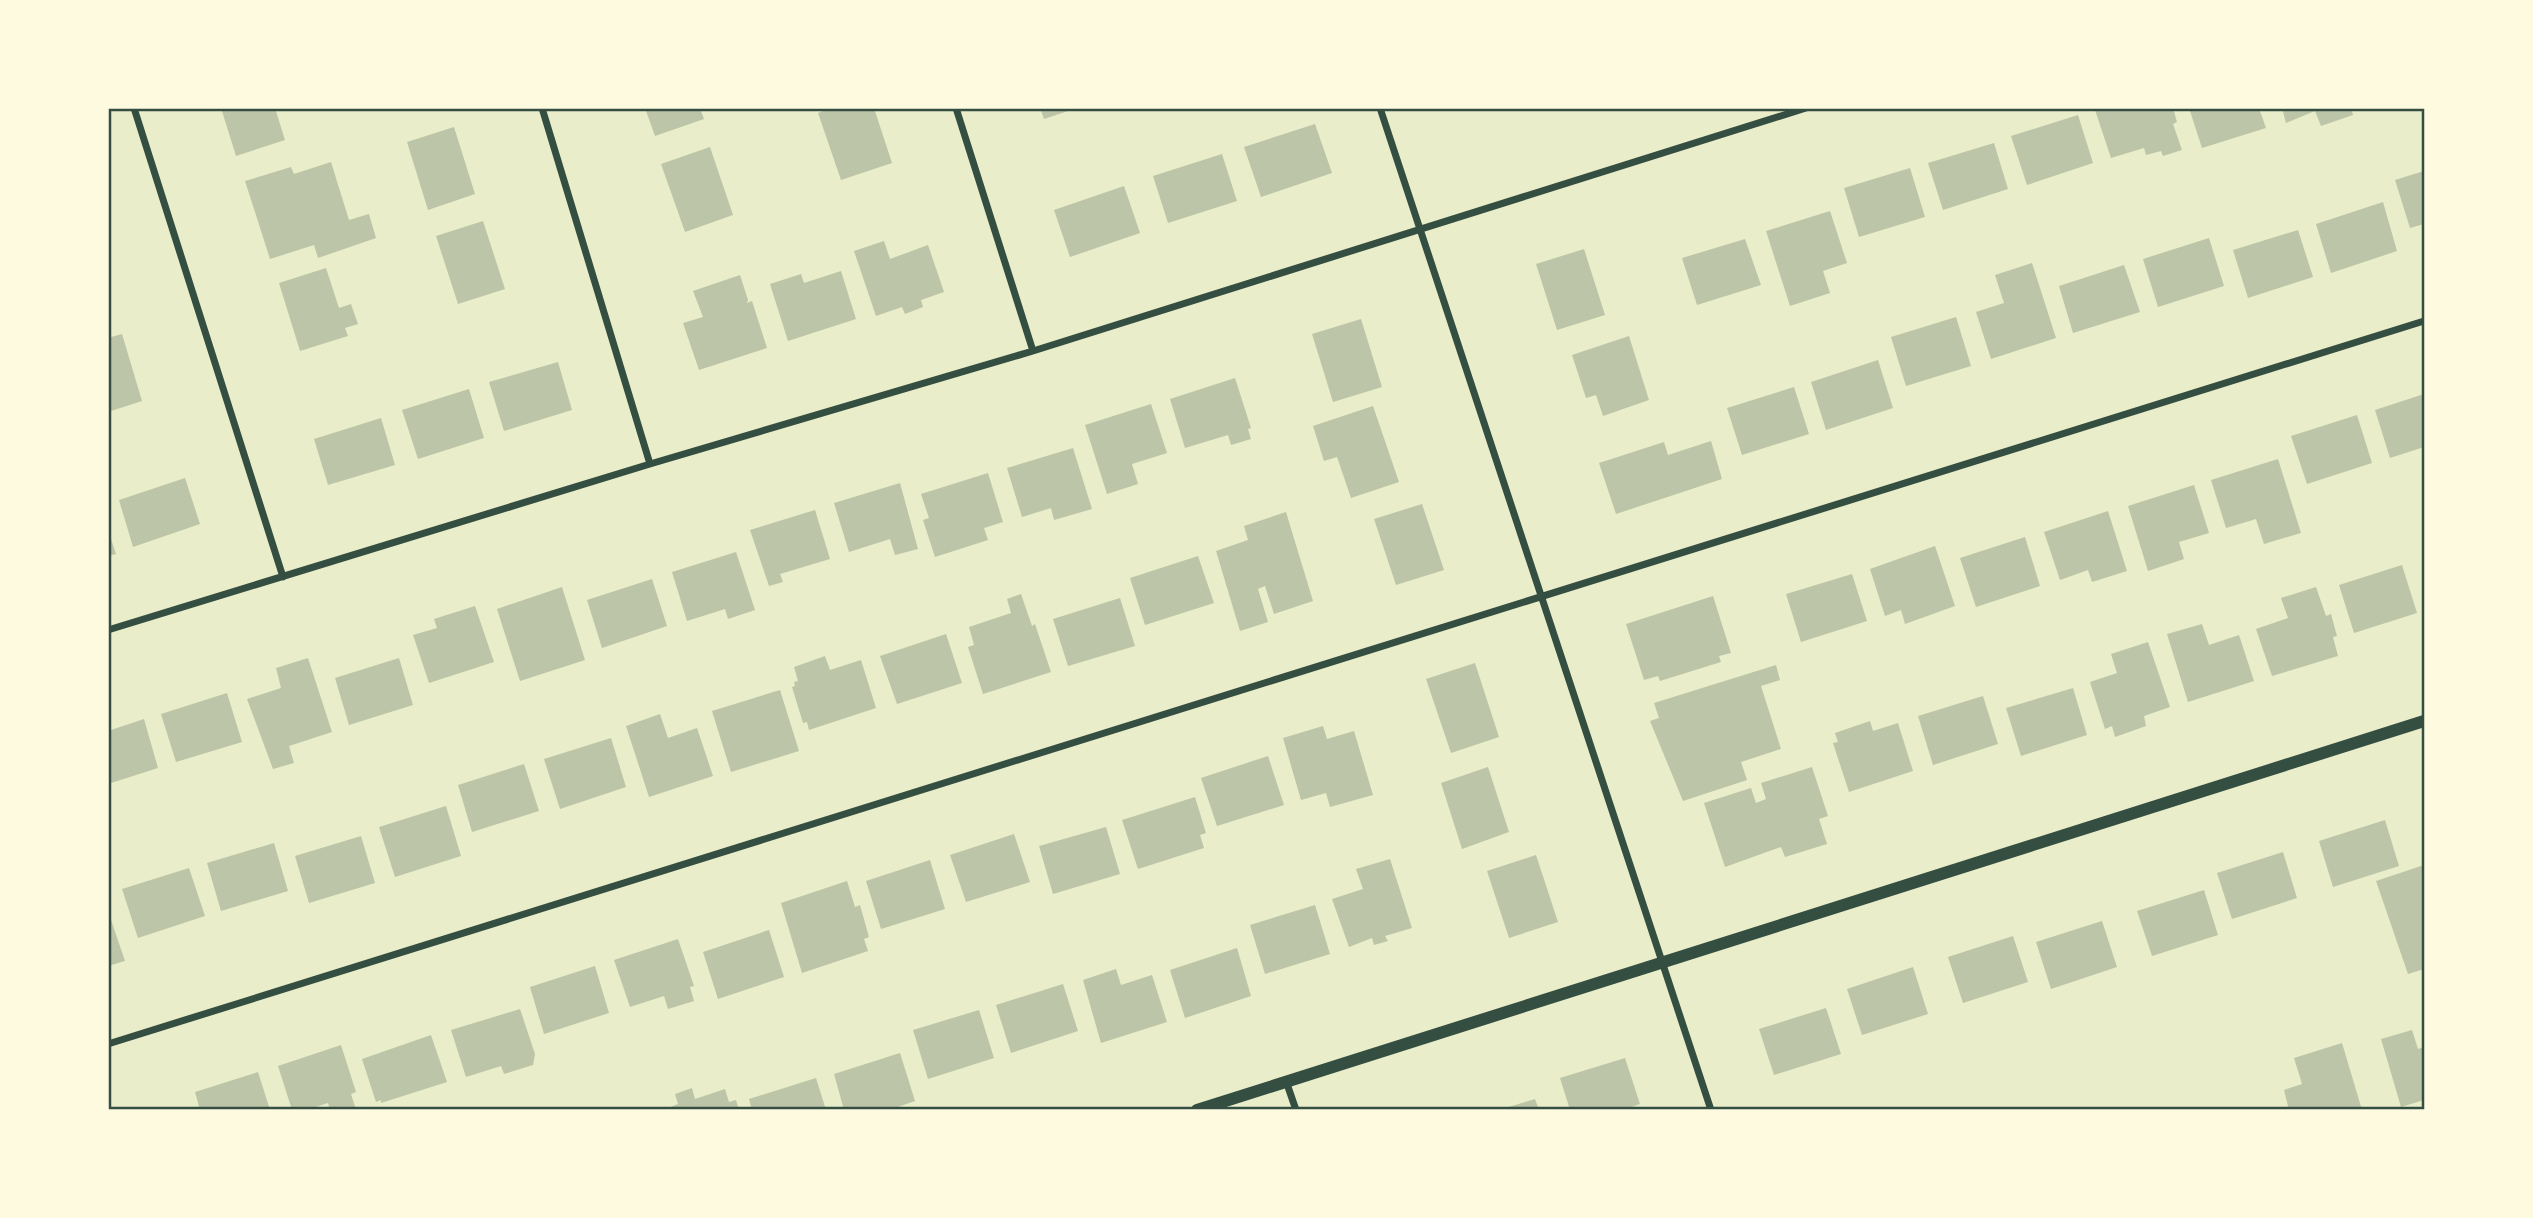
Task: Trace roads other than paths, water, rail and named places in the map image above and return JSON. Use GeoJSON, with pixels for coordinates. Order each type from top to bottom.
{"type":"FeatureCollection","features":[{"type":"Feature","properties":{"kind":"street"},"geometry":{"type":"LineString","coordinates":[[134,108],[283,577]]}},
{"type":"Feature","properties":{"kind":"street"},"geometry":{"type":"LineString","coordinates":[[542,108],[650,464]]}},
{"type":"Feature","properties":{"kind":"street"},"geometry":{"type":"LineString","coordinates":[[956,108],[1033,351]]}},
{"type":"Feature","properties":{"kind":"street"},"geometry":{"type":"LineString","coordinates":[[1380,108],[1711,1110]]}},
{"type":"Feature","properties":{"kind":"street"},"geometry":{"type":"LineString","coordinates":[[108,630],[650,464],[1033,351],[1806,108]]}},
{"type":"Feature","properties":{"kind":"street"},"geometry":{"type":"LineString","coordinates":[[108,1044],[2424,321]]}},
{"type":"Feature","properties":{"kind":"street"},"geometry":{"type":"LineString","coordinates":[[1197,1110],[2424,721]]}},
{"type":"Feature","properties":{"kind":"street"},"geometry":{"type":"LineString","coordinates":[[1286,1082],[1296,1110]]}}]}
